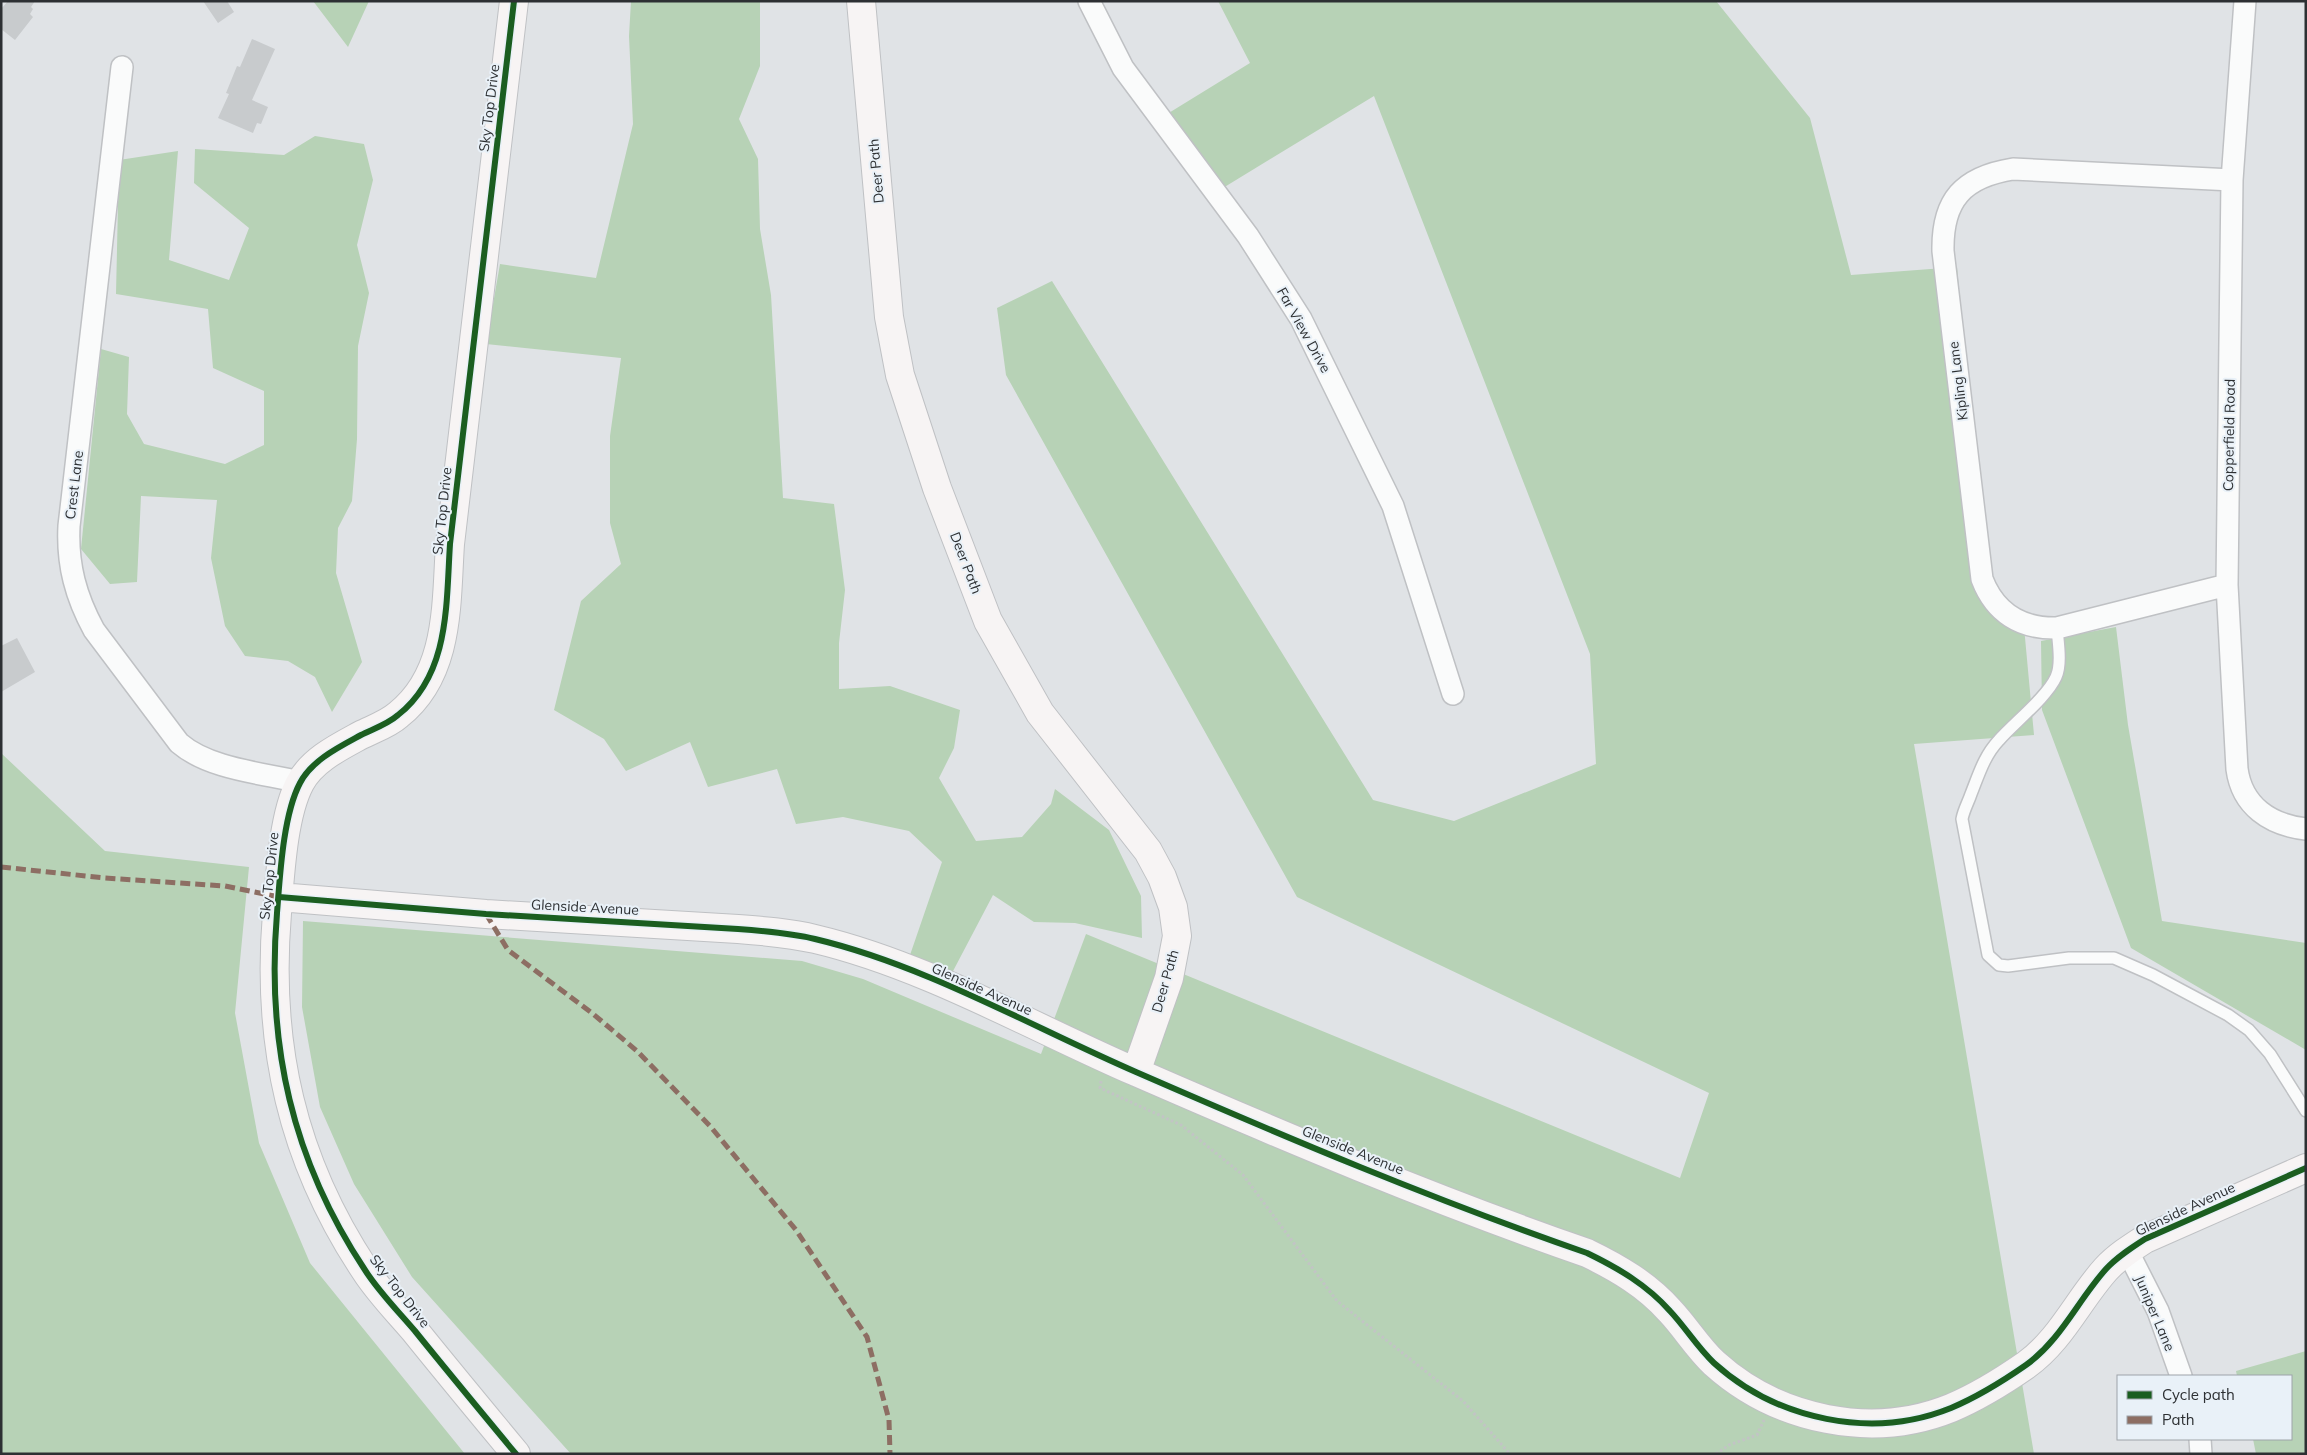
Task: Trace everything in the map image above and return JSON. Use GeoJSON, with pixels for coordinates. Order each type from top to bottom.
{"type":"FeatureCollection","features":[{"type":"Feature","properties":{"kind":"street","name":"Sky Top Drive"},"geometry":{"type":"LineString","coordinates":[[514,1],[450,544],[446,615],[440,651],[427,681],[410,704],[397,717],[335,749],[316,764],[300,782],[292,805],[287,831],[274,947],[277,1039],[288,1100],[306,1158],[329,1211],[366,1272],[516,1454]]}},
{"type":"Feature","properties":{"kind":"street","name":"Deer Path"},"geometry":{"type":"LineString","coordinates":[[861,1],[889,317],[900,374],[937,488],[988,621],[1040,713],[1148,851],[1162,877],[1173,907],[1177,936],[1169,978],[1136,1072]]}},
{"type":"Feature","properties":{"kind":"street","name":"Far View Drive"},"geometry":{"type":"LineString","coordinates":[[1089,1],[1123,68],[1248,236],[1301,319],[1393,506],[1453,694]]}},
{"type":"Feature","properties":{"kind":"street","name":"Copperfield Road"},"geometry":{"type":"LineString","coordinates":[[2245,1],[2232,180],[2227,585],[2239,783],[2245,796],[2254,808],[2266,817],[2279,824],[2306,829]]}},
{"type":"Feature","properties":{"kind":"street","name":"Crest Lane"},"geometry":{"type":"LineString","coordinates":[[122,67],[69,526],[68,544],[72,578],[84,611],[94,630],[179,744],[191,753],[208,761],[300,782]]}},
{"type":"Feature","properties":{"kind":"street","name":"Kipling Lane"},"geometry":{"type":"LineString","coordinates":[[2227,585],[2057,628],[2043,628],[2016,621],[1994,603],[1982,579],[1942,232],[1948,211],[1966,187],[1977,179],[1991,173],[2013,170],[2232,180]]}},
{"type":"Feature","properties":{"kind":"street","name":"Glenside Avenue"},"geometry":{"type":"LineString","coordinates":[[279,897],[486,914],[738,929],[780,933],[814,939],[855,950],[893,964],[1136,1072],[1376,1173],[1587,1253],[1631,1277],[1663,1303],[1698,1346],[1720,1368],[1752,1391],[1773,1402],[1818,1418],[1864,1423],[1912,1419],[1951,1408],[1994,1386],[2028,1363],[2057,1336],[2106,1269],[2127,1250],[2145,1239],[2306,1168]]}},
{"type":"Feature","properties":{"kind":"street","name":"Juniper Lane"},"geometry":{"type":"LineString","coordinates":[[2127,1250],[2158,1311],[2181,1375]]}},
{"type":"Feature","properties":{"kind":"street"},"geometry":{"type":"LineString","coordinates":[[2200,1440],[2201,1454]]}},
{"type":"Feature","properties":{"kind":"lane"},"geometry":{"type":"LineString","coordinates":[[2057,628],[2056,677],[2038,700],[1998,741],[1980,767],[1971,795],[1964,806],[1962,819],[1988,955],[1999,965],[2008,966],[2069,958],[2114,958],[2153,975],[2228,1015],[2249,1030],[2270,1054],[2306,1111]]}},
{"type":"Feature","properties":{"kind":"path"},"geometry":{"type":"LineString","coordinates":[[1102,1056],[1100,1088],[1181,1125],[1243,1174],[1337,1301],[1463,1401],[1510,1454]]}},
{"type":"Feature","properties":{"kind":"path"},"geometry":{"type":"LineString","coordinates":[[1716,1454],[1729,1445],[1757,1435],[1773,1402]]}},
{"type":"Feature","properties":{"kind":"green space"},"geometry":{"type":"Polygon","coordinates":[[[313,1],[369,1],[348,47],[313,1]]]}},
{"type":"Feature","properties":{"kind":"green space"},"geometry":{"type":"Polygon","coordinates":[[[631,1],[760,1],[760,66],[739,119],[758,159],[760,229],[771,295],[783,498],[834,504],[845,590],[839,643],[839,689],[890,686],[960,710],[954,748],[939,778],[976,841],[1022,837],[1051,804],[1055,789],[1109,830],[1141,896],[1142,938],[1075,923],[1034,922],[993,895],[952,973],[910,955],[942,862],[909,831],[843,817],[796,824],[777,769],[708,787],[690,742],[626,771],[604,739],[554,710],[581,601],[621,564],[610,523],[610,436],[621,358],[486,344],[500,264],[596,278],[633,124],[629,36],[631,1]]]}},
{"type":"Feature","properties":{"kind":"green space"},"geometry":{"type":"Polygon","coordinates":[[[1218,1],[1716,1],[1810,118],[1851,275],[1957,267],[1985,580],[2023,616],[2034,735],[1914,744],[2034,1454],[571,1454],[412,1277],[354,1184],[320,1107],[302,1007],[303,921],[802,961],[863,979],[1041,1054],[1086,934],[1680,1178],[1709,1093],[1297,897],[1006,375],[997,308],[1052,281],[1373,800],[1454,821],[1596,764],[1590,654],[1374,96],[1218,191],[1159,119],[1250,63],[1218,1]]]}},
{"type":"Feature","properties":{"kind":"green space"},"geometry":{"type":"Polygon","coordinates":[[[315,136],[364,144],[373,180],[357,245],[369,293],[358,346],[357,439],[352,501],[338,528],[336,573],[362,662],[332,712],[315,677],[288,661],[245,656],[225,626],[211,558],[217,500],[141,496],[137,582],[110,584],[81,549],[101,349],[129,357],[127,414],[144,444],[225,464],[264,445],[264,391],[213,368],[208,309],[116,294],[119,160],[178,151],[169,260],[229,280],[249,228],[194,183],[195,149],[284,155],[315,136]]]}},
{"type":"Feature","properties":{"kind":"green space"},"geometry":{"type":"Polygon","coordinates":[[[2116,627],[2128,725],[2162,921],[2306,943],[2306,1050],[2131,948],[2042,710],[2041,641],[2116,627]]]}},
{"type":"Feature","properties":{"kind":"green space"},"geometry":{"type":"Polygon","coordinates":[[[1,753],[105,851],[249,867],[235,1013],[259,1143],[310,1263],[465,1454],[1,1454],[1,753]]]}},
{"type":"Feature","properties":{"kind":"green space"},"geometry":{"type":"Polygon","coordinates":[[[2306,1351],[2306,1454],[2256,1454],[2253,1440],[2292,1440],[2292,1375],[2237,1375],[2236,1371],[2306,1351]]]}},
{"type":"Feature","properties":{"kind":"building"},"geometry":{"type":"Polygon","coordinates":[[[8,1],[35,1],[31,7],[33,9],[30,14],[33,17],[15,40],[1,29],[1,9],[8,1]]]}},
{"type":"Feature","properties":{"kind":"building"},"geometry":{"type":"Polygon","coordinates":[[[203,1],[227,1],[234,12],[218,23],[203,1]]]}},
{"type":"Feature","properties":{"kind":"building"},"geometry":{"type":"Polygon","coordinates":[[[252,39],[275,49],[252,100],[268,107],[261,124],[257,123],[253,133],[218,118],[229,94],[226,93],[237,66],[240,67],[252,39]]]}},
{"type":"Feature","properties":{"kind":"building"},"geometry":{"type":"Polygon","coordinates":[[[17,638],[35,672],[1,692],[1,646],[17,638]]]}},
{"type":"Feature","properties":{"kind":"marked path"},"geometry":{"type":"LineString","coordinates":[[1,867],[105,878],[225,886],[279,897]]}},
{"type":"Feature","properties":{"kind":"marked path"},"geometry":{"type":"LineString","coordinates":[[486,914],[508,950],[592,1013],[637,1051],[710,1126],[796,1230],[867,1337],[889,1420],[890,1454]]}},
{"type":"Feature","properties":{"kind":"cycle path"},"geometry":{"type":"LineString","coordinates":[[514,1],[450,544],[446,614],[442,637],[428,679],[415,698],[390,721],[344,744],[327,755],[312,767],[300,783],[294,796],[283,846],[275,961],[276,1009],[281,1055],[302,1143],[319,1186],[340,1228],[370,1278],[516,1454]]}},
{"type":"Feature","properties":{"kind":"cycle path"},"geometry":{"type":"LineString","coordinates":[[279,897],[486,914],[757,931],[806,937],[856,950],[897,964],[978,998],[1136,1072],[1304,1144],[1473,1212],[1587,1253],[1621,1271],[1652,1293],[1676,1317],[1708,1357],[1739,1383],[1766,1399],[1796,1411],[1826,1419],[1858,1423],[1890,1422],[1921,1418],[1951,1408],[1970,1399],[2008,1377],[2038,1355],[2059,1332],[2106,1269],[2129,1249],[2145,1239],[2306,1168]]}}]}
